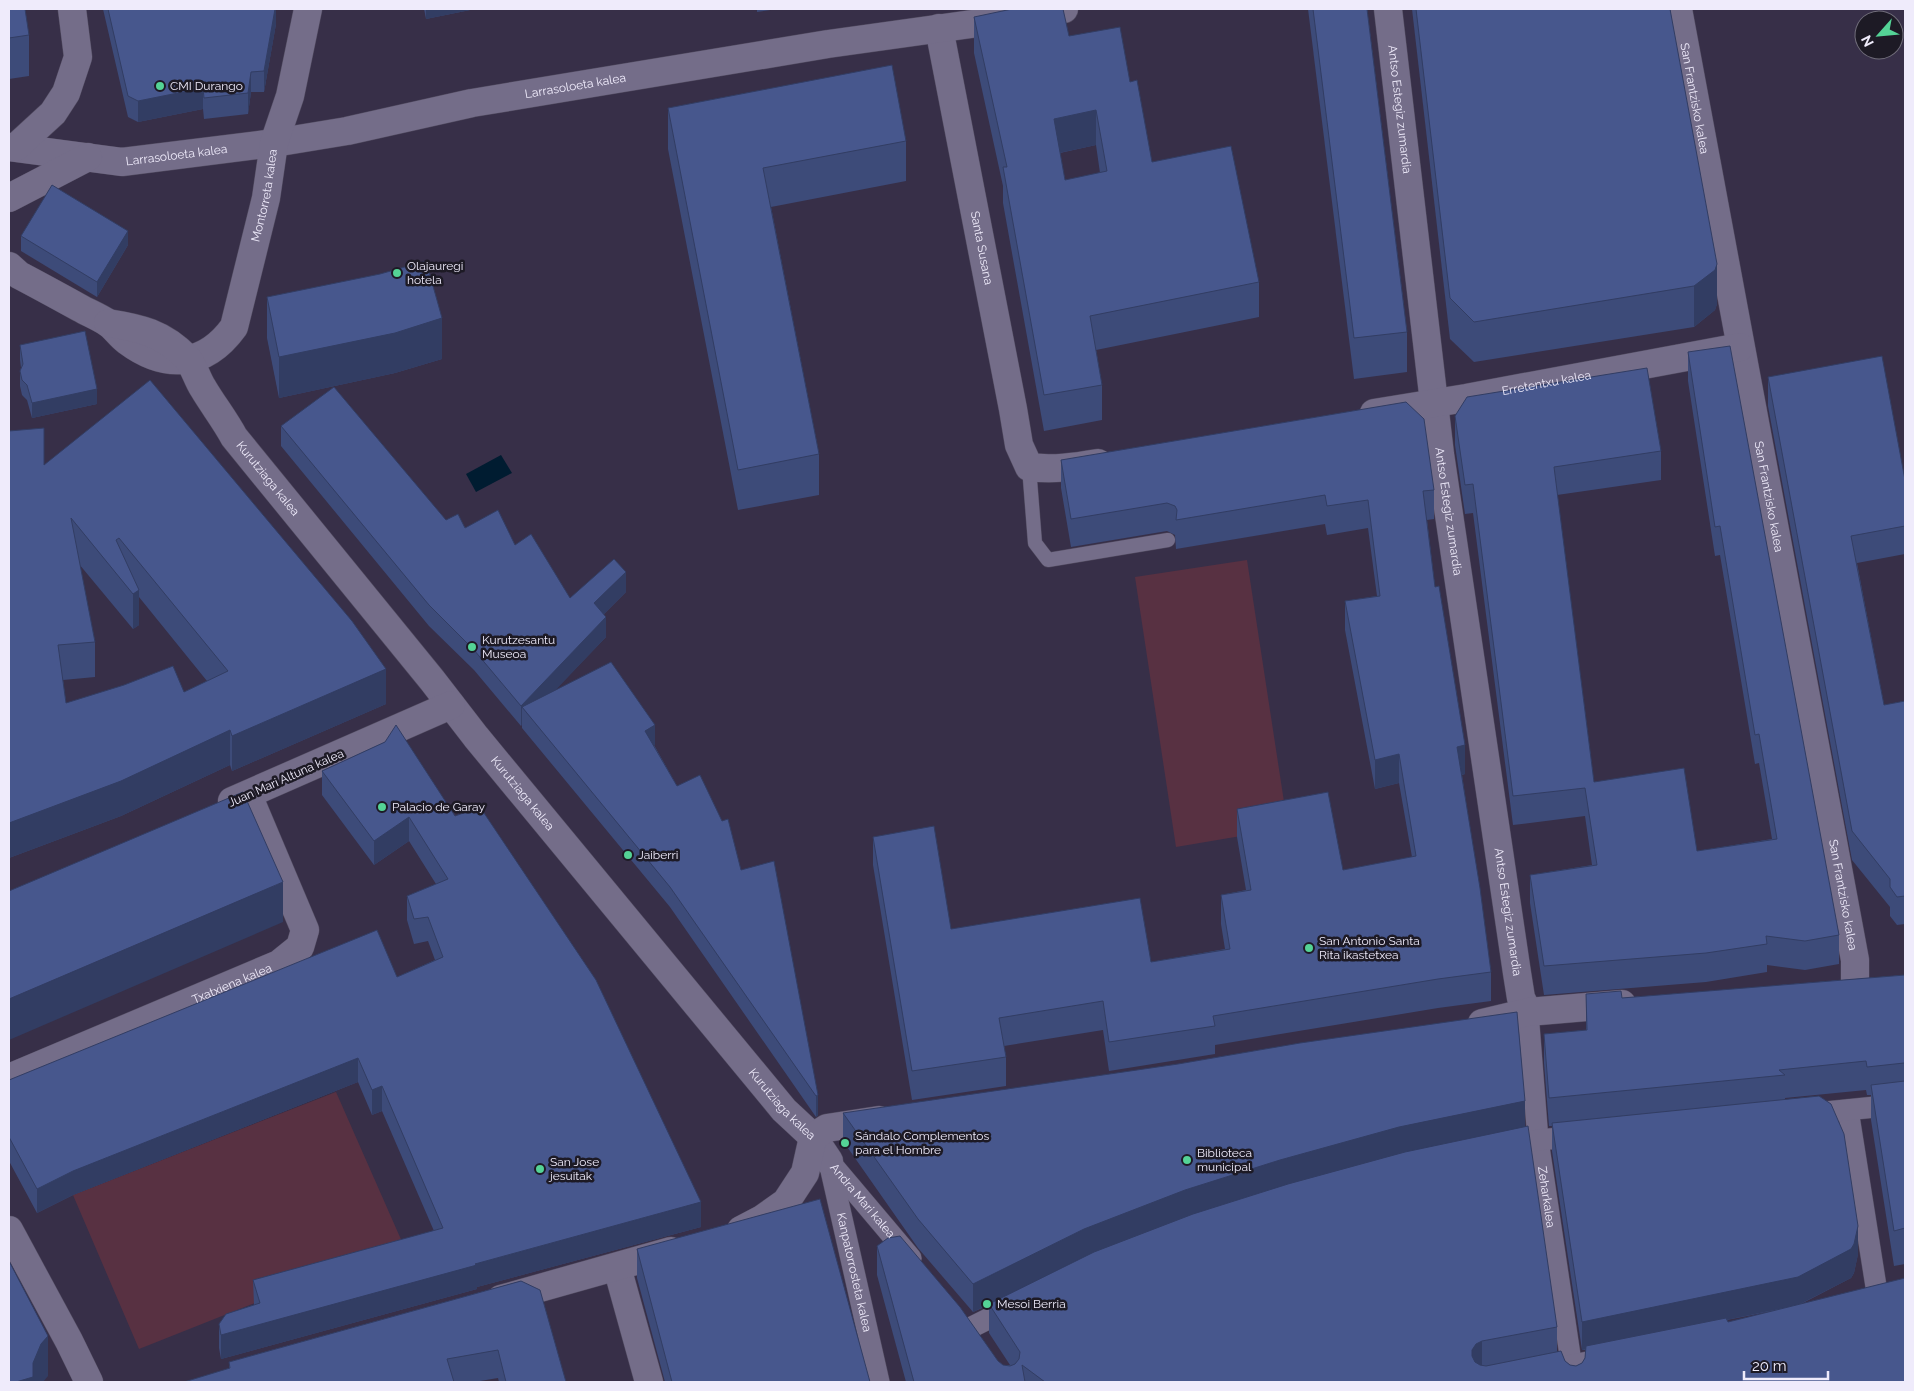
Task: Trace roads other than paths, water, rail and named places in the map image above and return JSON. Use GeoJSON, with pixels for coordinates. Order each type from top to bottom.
{"type":"FeatureCollection","features":[{"type":"Feature","properties":{"kind":"street"},"geometry":{"type":"LineString","coordinates":[[12,147],[53,113],[66,93],[78,57],[72,9]]}},
{"type":"Feature","properties":{"kind":"street","name":"Montorreta kalea"},"geometry":{"type":"LineString","coordinates":[[188,359],[214,350],[234,327],[266,198],[274,143],[290,96],[308,9]]}},
{"type":"Feature","properties":{"kind":"street","name":"Larrasoloeta kalea"},"geometry":{"type":"LineString","coordinates":[[12,147],[122,162],[274,143],[347,131],[472,104],[828,44],[1064,9]]}},
{"type":"Feature","properties":{"kind":"street","name":"Antso Estegiz zumardia"},"geometry":{"type":"LineString","coordinates":[[1388,9],[1440,454],[1521,998],[1528,1012]]}},
{"type":"Feature","properties":{"kind":"street","name":"San Frantzisko kalea"},"geometry":{"type":"LineString","coordinates":[[1678,9],[1854,951],[1855,960],[1845,985],[1884,984]]}},
{"type":"Feature","properties":{"kind":"street","name":"Santa Susana"},"geometry":{"type":"LineString","coordinates":[[939,28],[1013,409],[1018,445],[1029,467]]}},
{"type":"Feature","properties":{"kind":"street"},"geometry":{"type":"LineString","coordinates":[[9,198],[88,158]]}},
{"type":"Feature","properties":{"kind":"street","name":"Kurutziaga kalea"},"geometry":{"type":"LineString","coordinates":[[12,271],[108,323],[141,328],[165,340],[188,359],[203,388],[224,418],[234,437],[451,705],[784,1110],[813,1137],[828,1161]]}},
{"type":"Feature","properties":{"kind":"street","name":"Kurutziaga kalea"},"geometry":{"type":"LineString","coordinates":[[218,346],[218,375],[224,418]]}},
{"type":"Feature","properties":{"kind":"street","name":"Erretentxu kalea"},"geometry":{"type":"LineString","coordinates":[[1348,418],[1740,347]]}},
{"type":"Feature","properties":{"kind":"street"},"geometry":{"type":"LineString","coordinates":[[1029,467],[1047,469],[1069,468],[1126,458]]}},
{"type":"Feature","properties":{"kind":"street","name":"Juan Mari Altuna kalea"},"geometry":{"type":"LineString","coordinates":[[214,809],[451,705]]}},
{"type":"Feature","properties":{"kind":"street","name":"Txatxiena kalea"},"geometry":{"type":"LineString","coordinates":[[9,1078],[279,964],[300,947],[305,930],[248,795]]}},
{"type":"Feature","properties":{"kind":"street"},"geometry":{"type":"LineString","coordinates":[[1462,1028],[1528,1012],[1647,1002]]}},
{"type":"Feature","properties":{"kind":"street","name":"Zeharkalea"},"geometry":{"type":"LineString","coordinates":[[1528,1012],[1538,1140],[1572,1374]]}},
{"type":"Feature","properties":{"kind":"street"},"geometry":{"type":"LineString","coordinates":[[1790,1115],[1905,1104]]}},
{"type":"Feature","properties":{"kind":"street"},"geometry":{"type":"LineString","coordinates":[[1848,1110],[1878,1299]]}},
{"type":"Feature","properties":{"kind":"street"},"geometry":{"type":"LineString","coordinates":[[474,1306],[738,1232],[754,1224],[786,1202],[805,1173],[813,1137],[827,1128],[905,1117]]}},
{"type":"Feature","properties":{"kind":"street"},"geometry":{"type":"LineString","coordinates":[[1480,1152],[1538,1140],[1606,1133]]}},
{"type":"Feature","properties":{"kind":"street","name":"Andra Mari kalea"},"geometry":{"type":"LineString","coordinates":[[828,1161],[925,1275]]}},
{"type":"Feature","properties":{"kind":"street","name":"Kanpatorrosteta kalea"},"geometry":{"type":"LineString","coordinates":[[828,1161],[879,1382]]}},
{"type":"Feature","properties":{"kind":"street"},"geometry":{"type":"LineString","coordinates":[[9,1230],[89,1382]]}},
{"type":"Feature","properties":{"kind":"street"},"geometry":{"type":"LineString","coordinates":[[617,1267],[649,1382]]}},
{"type":"Feature","properties":{"kind":"street"},"geometry":{"type":"LineString","coordinates":[[969,1328],[1029,1298]]}},
{"type":"Feature","properties":{"kind":"street"},"geometry":{"type":"LineString","coordinates":[[1523,1375],[1572,1374],[1629,1353]]}},
{"type":"Feature","properties":{"kind":"lane"},"geometry":{"type":"LineString","coordinates":[[1029,467],[1035,543],[1048,560],[1168,540]]}},
{"type":"Feature","properties":{"kind":"water"},"geometry":{"type":"Polygon","coordinates":[[[501,455],[512,473],[476,492],[466,474],[501,455]]]}},
{"type":"Feature","properties":{"kind":"place","name":"CMI Durango"},"geometry":{"type":"Point","coordinates":[160,86]}},
{"type":"Feature","properties":{"kind":"place","name":"Olajauregi hotela"},"geometry":{"type":"Point","coordinates":[397,273]}},
{"type":"Feature","properties":{"kind":"place","name":"Kurutzesantu Museoa"},"geometry":{"type":"Point","coordinates":[472,647]}},
{"type":"Feature","properties":{"kind":"place","name":"Palacio de Garay"},"geometry":{"type":"Point","coordinates":[382,807]}},
{"type":"Feature","properties":{"kind":"place","name":"Jaiberri"},"geometry":{"type":"Point","coordinates":[628,855]}},
{"type":"Feature","properties":{"kind":"place","name":"San Antonio Santa Rita ikastetxea"},"geometry":{"type":"Point","coordinates":[1309,948]}},
{"type":"Feature","properties":{"kind":"place","name":"Sándalo Complementos para el Hombre"},"geometry":{"type":"Point","coordinates":[845,1143]}},
{"type":"Feature","properties":{"kind":"place","name":"Biblioteca municipal"},"geometry":{"type":"Point","coordinates":[1187,1160]}},
{"type":"Feature","properties":{"kind":"place","name":"San Jose jesuitak"},"geometry":{"type":"Point","coordinates":[540,1169]}},
{"type":"Feature","properties":{"kind":"place","name":"Mesoi Berria"},"geometry":{"type":"Point","coordinates":[987,1304]}}]}
